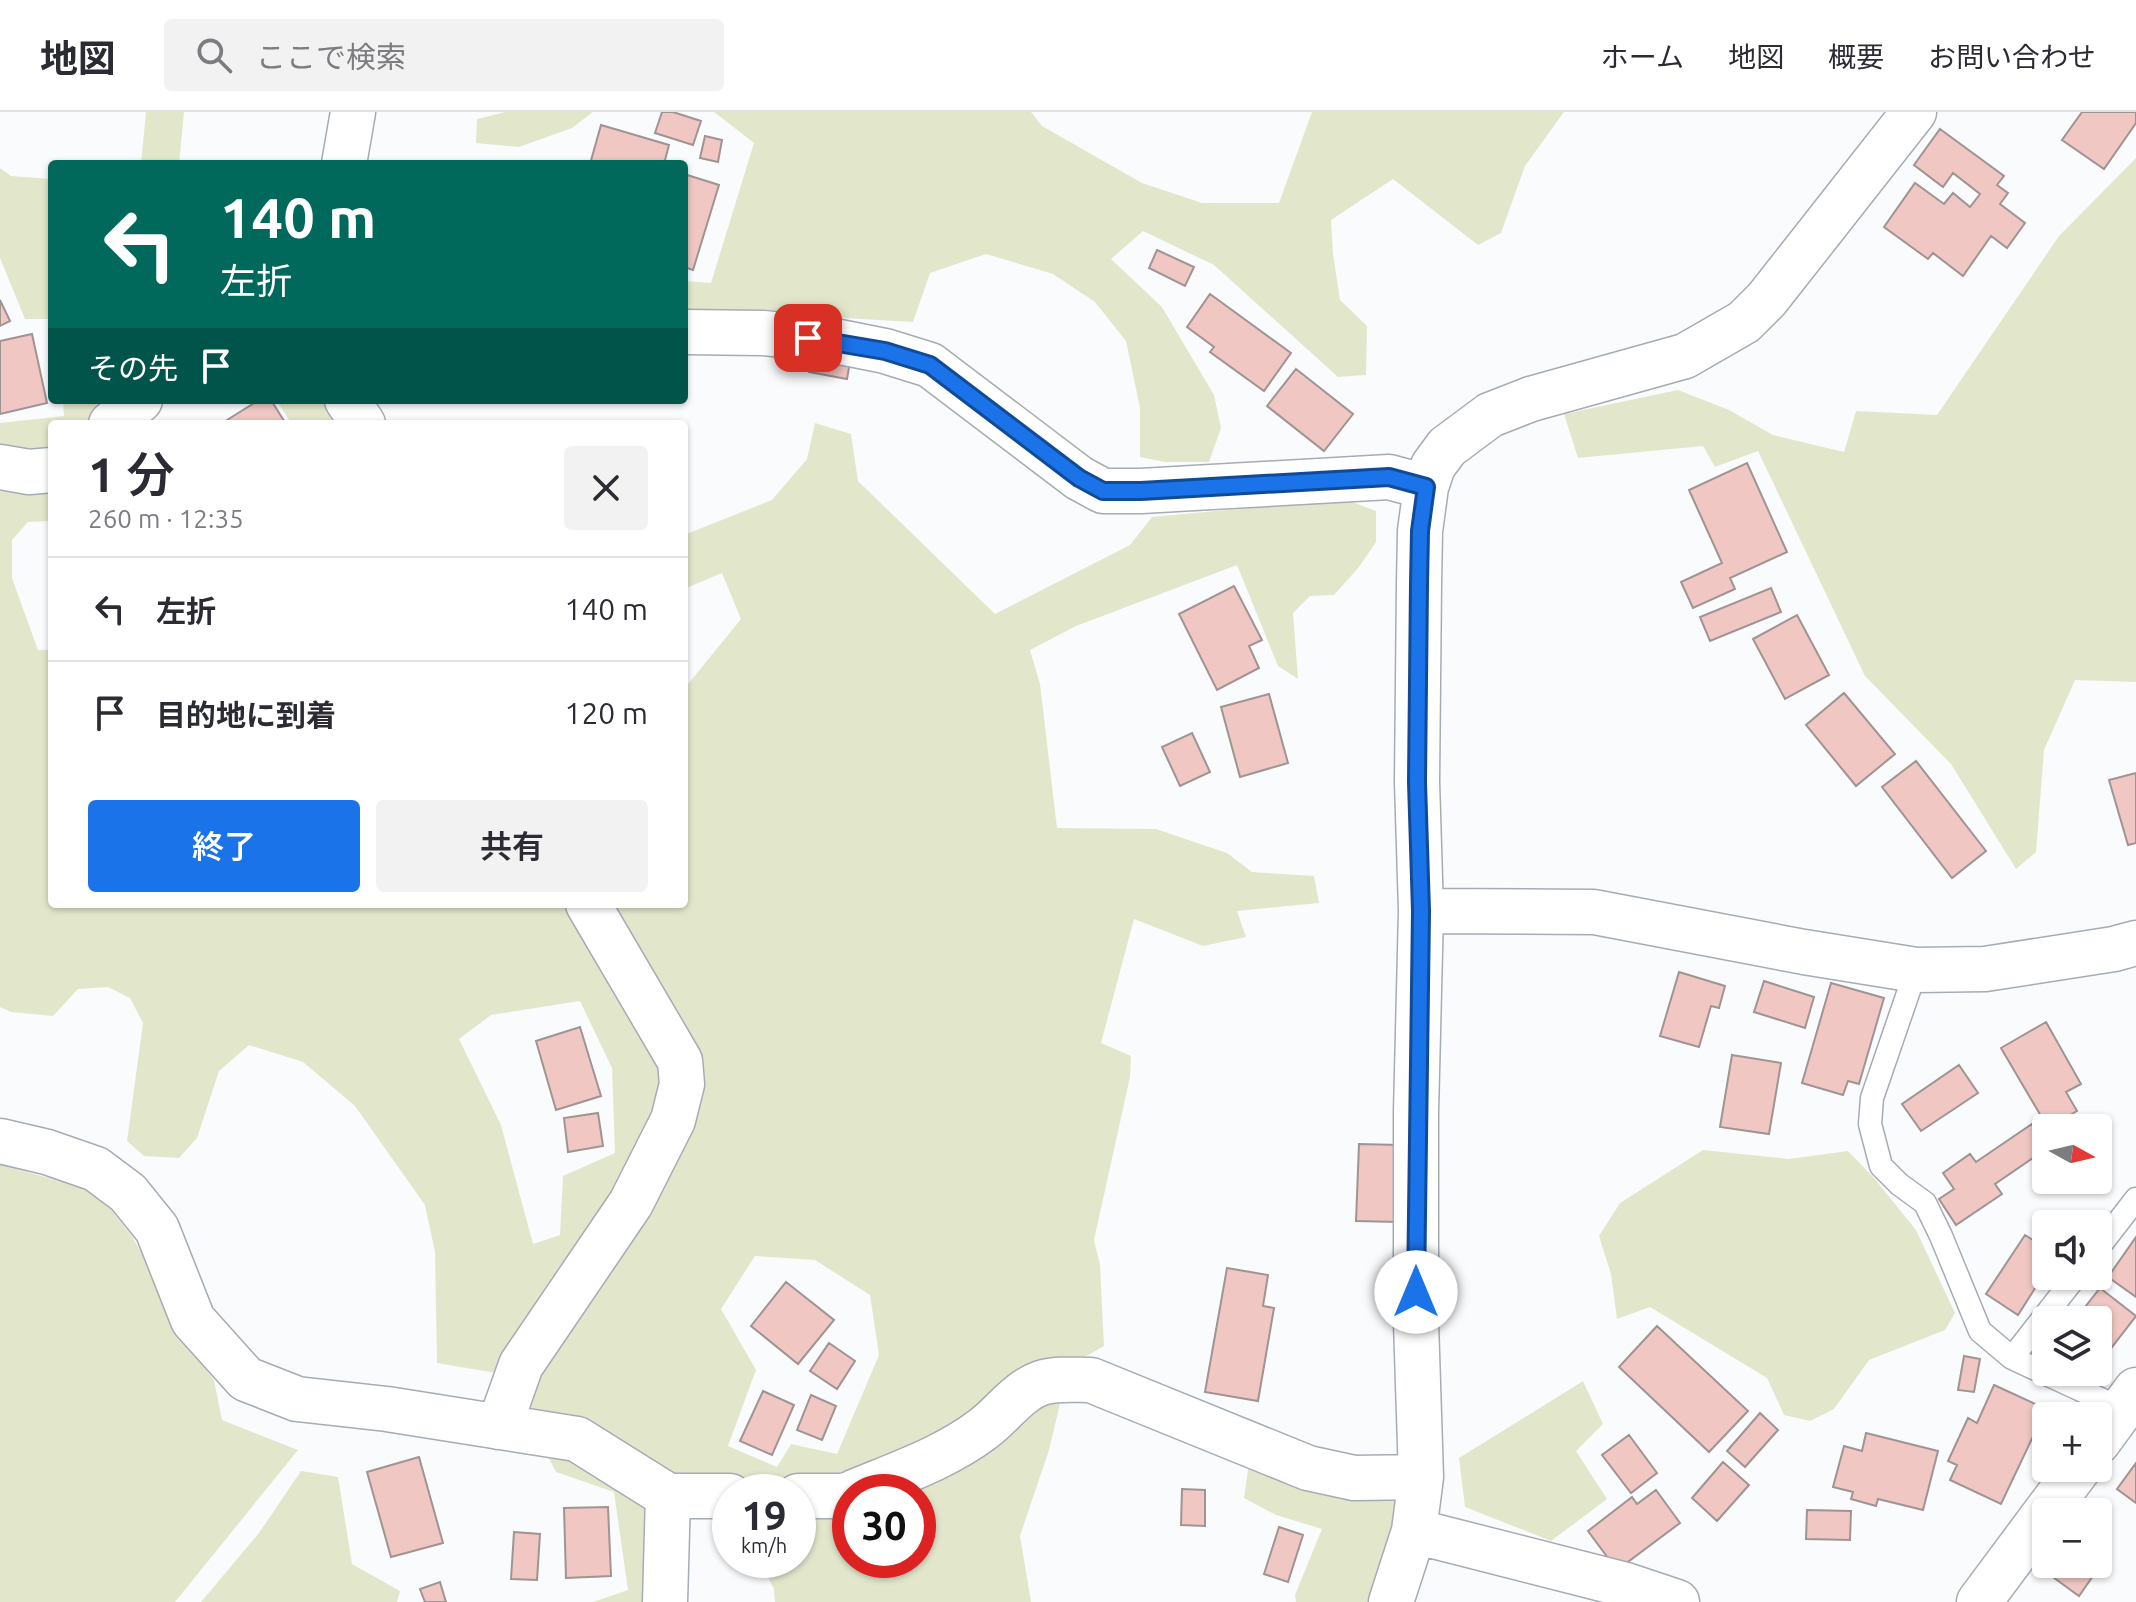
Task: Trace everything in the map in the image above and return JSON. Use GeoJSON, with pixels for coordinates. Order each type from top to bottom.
{"type":"FeatureCollection","features":[{"type":"Feature","properties":{"kind":"street"},"geometry":{"type":"LineString","coordinates":[[345,160],[353,112]]}},
{"type":"Feature","properties":{"kind":"street"},"geometry":{"type":"LineString","coordinates":[[1391,1602],[1414,1531],[1421,1477],[1416,1322],[1416,1112],[1421,911],[1417,782],[1419,584],[1420,531],[1426,487],[1433,466],[1447,447],[1490,415],[1531,399],[1685,356],[1744,322],[1767,299],[1914,112]]}},
{"type":"Feature","properties":{"kind":"street"},"geometry":{"type":"LineString","coordinates":[[688,332],[763,333],[830,340],[885,351],[930,365],[1079,478],[1103,491],[1389,477],[1426,487]]}},
{"type":"Feature","properties":{"kind":"street"},"geometry":{"type":"LineString","coordinates":[[116,420],[135,404]]}},
{"type":"Feature","properties":{"kind":"street"},"geometry":{"type":"LineString","coordinates":[[0,467],[29,472],[48,470]]}},
{"type":"Feature","properties":{"kind":"street"},"geometry":{"type":"LineString","coordinates":[[499,1427],[521,1365],[631,1203],[673,1120],[682,1084],[680,1061],[590,908]]}},
{"type":"Feature","properties":{"kind":"street"},"geometry":{"type":"LineString","coordinates":[[1421,911],[1594,912],[1916,970],[1985,969],[2129,954]]}},
{"type":"Feature","properties":{"kind":"street"},"geometry":{"type":"LineString","coordinates":[[0,1141],[47,1152],[96,1169],[128,1193],[157,1229],[193,1320],[246,1379],[297,1399],[387,1409],[577,1439],[668,1496],[712,1496]]}},
{"type":"Feature","properties":{"kind":"street"},"geometry":{"type":"LineString","coordinates":[[897,1474],[982,1430],[1020,1396],[1041,1383],[1091,1380],[1308,1468],[1354,1478],[1421,1477]]}},
{"type":"Feature","properties":{"kind":"street"},"geometry":{"type":"LineString","coordinates":[[665,1602],[668,1496]]}},
{"type":"Feature","properties":{"kind":"street"},"geometry":{"type":"LineString","coordinates":[[1414,1531],[1626,1585],[1677,1602]]}},
{"type":"Feature","properties":{"kind":"street"},"geometry":{"type":"LineString","coordinates":[[1979,1602],[2032,1531]]}},
{"type":"Feature","properties":{"kind":"lane"},"geometry":{"type":"LineString","coordinates":[[1916,970],[1872,1098],[1870,1124],[1881,1166],[1925,1203],[1980,1331],[2012,1358],[2119,1414]]}},
{"type":"Feature","properties":{"kind":"lane"},"geometry":{"type":"LineString","coordinates":[[2112,1230],[2136,1199]]}},
{"type":"Feature","properties":{"kind":"lane"},"geometry":{"type":"LineString","coordinates":[[2012,1358],[2065,1290]]}},
{"type":"Feature","properties":{"kind":"green space"},"geometry":{"type":"Polygon","coordinates":[[[146,112],[184,112],[179,160],[141,160],[146,112]]]}},
{"type":"Feature","properties":{"kind":"green space"},"geometry":{"type":"Polygon","coordinates":[[[505,112],[593,112],[572,128],[519,147],[476,143],[477,119],[505,112]]]}},
{"type":"Feature","properties":{"kind":"green space"},"geometry":{"type":"Polygon","coordinates":[[[714,112],[1031,112],[1042,126],[1142,183],[1202,203],[1279,203],[1312,112],[1564,112],[1525,166],[1501,233],[1478,245],[1393,179],[1331,220],[1340,300],[1367,326],[1366,375],[1338,377],[1214,265],[1143,231],[1111,259],[1162,307],[1214,395],[1221,428],[1209,462],[1165,462],[1140,457],[1140,408],[1126,341],[1095,302],[1053,274],[986,254],[930,273],[913,322],[688,314],[688,281],[711,283],[754,143],[714,112]]]}},
{"type":"Feature","properties":{"kind":"green space"},"geometry":{"type":"Polygon","coordinates":[[[2136,158],[2136,682],[2075,680],[2044,750],[2036,852],[2016,869],[1951,764],[1865,676],[1758,451],[1715,467],[1703,446],[1578,458],[1564,414],[1678,390],[1729,410],[1773,435],[1844,452],[1856,411],[1937,415],[2059,236],[2136,158]]]}},
{"type":"Feature","properties":{"kind":"green space"},"geometry":{"type":"Polygon","coordinates":[[[0,168],[11,176],[48,179],[48,319],[25,319],[0,258],[0,168]]]}},
{"type":"Feature","properties":{"kind":"green space"},"geometry":{"type":"Polygon","coordinates":[[[63,404],[110,404],[95,420],[48,420],[48,450],[0,450],[0,423],[64,416],[63,404]]]}},
{"type":"Feature","properties":{"kind":"green space"},"geometry":{"type":"Polygon","coordinates":[[[279,404],[329,404],[338,420],[289,420],[279,404]]]}},
{"type":"Feature","properties":{"kind":"green space"},"geometry":{"type":"Polygon","coordinates":[[[815,423],[851,434],[858,481],[995,614],[1130,545],[1152,517],[1344,499],[1376,511],[1376,542],[1359,567],[1334,595],[1310,596],[1293,613],[1298,679],[1278,666],[1237,565],[1076,626],[1030,650],[1040,684],[1057,828],[1156,829],[1227,853],[1252,872],[1314,876],[1319,903],[1237,911],[1246,937],[1203,946],[1134,919],[1101,1043],[1131,1056],[1130,1077],[1094,1240],[1100,1265],[1104,1346],[1069,1366],[1049,1450],[1020,1536],[1031,1602],[775,1602],[774,1589],[768,1578],[816,1578],[816,1474],[712,1474],[712,1487],[662,1479],[656,1602],[593,1602],[628,1590],[614,1492],[556,1472],[525,1412],[538,1380],[437,1363],[435,1252],[425,1205],[355,1106],[303,1062],[249,1045],[219,1071],[197,1138],[179,1158],[144,1156],[127,1141],[143,1023],[130,998],[108,987],[78,989],[53,1016],[11,1012],[0,1007],[0,487],[48,493],[48,521],[28,522],[12,540],[12,578],[38,650],[48,650],[48,908],[688,908],[688,684],[741,619],[722,573],[688,587],[688,533],[772,500],[807,459],[815,423]],[[580,1001],[491,1015],[459,1039],[501,1125],[533,1244],[560,1235],[563,1176],[615,1153],[612,1068],[580,1001]],[[755,1256],[721,1309],[756,1370],[728,1446],[777,1467],[791,1444],[837,1454],[879,1355],[870,1295],[815,1260],[755,1256]]]}},
{"type":"Feature","properties":{"kind":"green space"},"geometry":{"type":"Polygon","coordinates":[[[1703,1150],[1789,1159],[1848,1151],[1916,1230],[1955,1313],[1945,1330],[1869,1360],[1834,1409],[1810,1421],[1784,1415],[1767,1378],[1650,1307],[1617,1319],[1611,1274],[1599,1236],[1620,1203],[1703,1150]]]}},
{"type":"Feature","properties":{"kind":"green space"},"geometry":{"type":"Polygon","coordinates":[[[0,1165],[79,1186],[106,1203],[133,1238],[157,1281],[183,1339],[214,1380],[222,1420],[298,1450],[175,1602],[0,1602],[0,1165]]]}},
{"type":"Feature","properties":{"kind":"green space"},"geometry":{"type":"Polygon","coordinates":[[[1583,1381],[1603,1424],[1576,1451],[1607,1499],[1551,1541],[1465,1507],[1459,1458],[1583,1381]]]}},
{"type":"Feature","properties":{"kind":"green space"},"geometry":{"type":"Polygon","coordinates":[[[1249,1463],[1391,1493],[1403,1509],[1377,1602],[1296,1602],[1295,1595],[1322,1529],[1276,1515],[1244,1498],[1249,1463]]]}},
{"type":"Feature","properties":{"kind":"green space"},"geometry":{"type":"Polygon","coordinates":[[[301,1471],[338,1477],[352,1564],[400,1591],[397,1602],[201,1602],[259,1533],[301,1471]]]}},
{"type":"Feature","properties":{"kind":"building"},"geometry":{"type":"Polygon","coordinates":[[[662,112],[673,112],[701,121],[693,145],[655,133],[662,112]]]}},
{"type":"Feature","properties":{"kind":"building"},"geometry":{"type":"Polygon","coordinates":[[[2082,112],[2136,112],[2136,123],[2104,169],[2062,140],[2082,112]]]}},
{"type":"Feature","properties":{"kind":"building"},"geometry":{"type":"Polygon","coordinates":[[[601,125],[669,145],[665,160],[591,160],[601,125]]]}},
{"type":"Feature","properties":{"kind":"building"},"geometry":{"type":"Polygon","coordinates":[[[1940,129],[2004,176],[1997,185],[2008,193],[2000,204],[2025,223],[2007,248],[1991,236],[1963,276],[1933,253],[1928,259],[1884,227],[1915,183],[1944,204],[1953,193],[1970,207],[1980,194],[1953,173],[1943,187],[1914,165],[1940,129]]]}},
{"type":"Feature","properties":{"kind":"building"},"geometry":{"type":"Polygon","coordinates":[[[705,136],[722,140],[718,162],[700,158],[705,136]]]}},
{"type":"Feature","properties":{"kind":"building"},"geometry":{"type":"Polygon","coordinates":[[[688,175],[719,185],[693,270],[688,268],[688,175]]]}},
{"type":"Feature","properties":{"kind":"building"},"geometry":{"type":"Polygon","coordinates":[[[1157,250],[1194,267],[1185,286],[1149,268],[1157,250]]]}},
{"type":"Feature","properties":{"kind":"building"},"geometry":{"type":"Polygon","coordinates":[[[1210,294],[1291,353],[1264,391],[1210,352],[1214,347],[1187,327],[1210,294]]]}},
{"type":"Feature","properties":{"kind":"building"},"geometry":{"type":"Polygon","coordinates":[[[0,300],[10,321],[0,326],[0,300]]]}},
{"type":"Feature","properties":{"kind":"building"},"geometry":{"type":"Polygon","coordinates":[[[32,334],[47,403],[0,414],[0,341],[32,334]]]}},
{"type":"Feature","properties":{"kind":"building"},"geometry":{"type":"Polygon","coordinates":[[[813,349],[851,356],[847,379],[809,372],[813,349]]]}},
{"type":"Feature","properties":{"kind":"building"},"geometry":{"type":"Polygon","coordinates":[[[1296,369],[1353,414],[1324,451],[1267,406],[1296,369]]]}},
{"type":"Feature","properties":{"kind":"building"},"geometry":{"type":"Polygon","coordinates":[[[253,404],[274,404],[284,420],[227,420],[253,404]]]}},
{"type":"Feature","properties":{"kind":"building"},"geometry":{"type":"Polygon","coordinates":[[[1747,463],[1787,552],[1730,578],[1735,589],[1693,608],[1681,582],[1722,563],[1689,490],[1747,463]]]}},
{"type":"Feature","properties":{"kind":"building"},"geometry":{"type":"Polygon","coordinates":[[[1234,586],[1262,640],[1249,646],[1259,668],[1217,690],[1179,614],[1234,586]]]}},
{"type":"Feature","properties":{"kind":"building"},"geometry":{"type":"Polygon","coordinates":[[[1771,588],[1781,612],[1710,641],[1700,617],[1771,588]]]}},
{"type":"Feature","properties":{"kind":"building"},"geometry":{"type":"Polygon","coordinates":[[[1797,615],[1829,675],[1785,699],[1753,639],[1797,615]]]}},
{"type":"Feature","properties":{"kind":"building"},"geometry":{"type":"Polygon","coordinates":[[[1844,693],[1895,754],[1856,786],[1806,725],[1844,693]]]}},
{"type":"Feature","properties":{"kind":"building"},"geometry":{"type":"Polygon","coordinates":[[[1269,694],[1288,763],[1240,777],[1221,707],[1269,694]]]}},
{"type":"Feature","properties":{"kind":"building"},"geometry":{"type":"Polygon","coordinates":[[[1192,733],[1210,772],[1180,786],[1162,747],[1192,733]]]}},
{"type":"Feature","properties":{"kind":"building"},"geometry":{"type":"Polygon","coordinates":[[[1916,761],[1986,851],[1952,878],[1882,787],[1916,761]]]}},
{"type":"Feature","properties":{"kind":"building"},"geometry":{"type":"Polygon","coordinates":[[[2136,773],[2136,843],[2128,845],[2109,780],[2136,773]]]}},
{"type":"Feature","properties":{"kind":"building"},"geometry":{"type":"Polygon","coordinates":[[[1679,972],[1725,986],[1719,1008],[1711,1006],[1699,1047],[1660,1036],[1679,972]]]}},
{"type":"Feature","properties":{"kind":"building"},"geometry":{"type":"Polygon","coordinates":[[[1764,981],[1814,997],[1805,1028],[1754,1012],[1764,981]]]}},
{"type":"Feature","properties":{"kind":"building"},"geometry":{"type":"Polygon","coordinates":[[[1831,983],[1884,998],[1859,1084],[1848,1081],[1843,1095],[1802,1083],[1831,983]]]}},
{"type":"Feature","properties":{"kind":"building"},"geometry":{"type":"Polygon","coordinates":[[[2046,1022],[2081,1084],[2066,1092],[2077,1111],[2072,1114],[2040,1114],[2001,1048],[2046,1022]]]}},
{"type":"Feature","properties":{"kind":"building"},"geometry":{"type":"Polygon","coordinates":[[[580,1027],[601,1096],[556,1110],[536,1041],[580,1027]]]}},
{"type":"Feature","properties":{"kind":"building"},"geometry":{"type":"Polygon","coordinates":[[[1732,1055],[1781,1063],[1769,1134],[1720,1127],[1732,1055]]]}},
{"type":"Feature","properties":{"kind":"building"},"geometry":{"type":"Polygon","coordinates":[[[1959,1065],[1978,1093],[1921,1131],[1902,1104],[1959,1065]]]}},
{"type":"Feature","properties":{"kind":"building"},"geometry":{"type":"Polygon","coordinates":[[[598,1113],[603,1146],[568,1152],[564,1118],[598,1113]]]}},
{"type":"Feature","properties":{"kind":"building"},"geometry":{"type":"Polygon","coordinates":[[[2032,1124],[2032,1159],[1995,1184],[2002,1194],[1956,1225],[1939,1199],[1954,1189],[1943,1173],[1970,1154],[1976,1162],[2032,1124]]]}},
{"type":"Feature","properties":{"kind":"building"},"geometry":{"type":"Polygon","coordinates":[[[1359,1144],[1399,1145],[1397,1222],[1356,1221],[1359,1144]]]}},
{"type":"Feature","properties":{"kind":"building"},"geometry":{"type":"Polygon","coordinates":[[[2025,1235],[2032,1239],[2034,1290],[2018,1315],[1986,1294],[2025,1235]]]}},
{"type":"Feature","properties":{"kind":"building"},"geometry":{"type":"Polygon","coordinates":[[[2136,1237],[2136,1297],[2112,1280],[2112,1271],[2136,1237]]]}},
{"type":"Feature","properties":{"kind":"building"},"geometry":{"type":"Polygon","coordinates":[[[1227,1268],[1268,1275],[1263,1306],[1274,1308],[1258,1401],[1205,1392],[1227,1268]]]}},
{"type":"Feature","properties":{"kind":"building"},"geometry":{"type":"Polygon","coordinates":[[[786,1282],[834,1320],[798,1364],[751,1326],[786,1282]]]}},
{"type":"Feature","properties":{"kind":"building"},"geometry":{"type":"Polygon","coordinates":[[[2098,1290],[2103,1290],[2136,1316],[2112,1347],[2112,1306],[2086,1306],[2098,1290]]]}},
{"type":"Feature","properties":{"kind":"building"},"geometry":{"type":"Polygon","coordinates":[[[1657,1326],[1748,1411],[1709,1452],[1619,1367],[1657,1326]]]}},
{"type":"Feature","properties":{"kind":"building"},"geometry":{"type":"Polygon","coordinates":[[[829,1343],[855,1361],[837,1389],[810,1371],[829,1343]]]}},
{"type":"Feature","properties":{"kind":"building"},"geometry":{"type":"Polygon","coordinates":[[[1964,1356],[1980,1359],[1974,1392],[1958,1390],[1964,1356]]]}},
{"type":"Feature","properties":{"kind":"building"},"geometry":{"type":"Polygon","coordinates":[[[1994,1385],[2032,1403],[2032,1439],[2001,1504],[1950,1480],[1957,1465],[1948,1461],[1968,1418],[1977,1423],[1994,1385]]]}},
{"type":"Feature","properties":{"kind":"building"},"geometry":{"type":"Polygon","coordinates":[[[763,1391],[794,1405],[772,1455],[740,1441],[763,1391]]]}},
{"type":"Feature","properties":{"kind":"building"},"geometry":{"type":"Polygon","coordinates":[[[811,1395],[836,1406],[822,1440],[797,1430],[811,1395]]]}},
{"type":"Feature","properties":{"kind":"building"},"geometry":{"type":"Polygon","coordinates":[[[1760,1413],[1778,1430],[1745,1467],[1727,1451],[1760,1413]]]}},
{"type":"Feature","properties":{"kind":"building"},"geometry":{"type":"Polygon","coordinates":[[[1866,1433],[1938,1451],[1923,1510],[1878,1499],[1876,1506],[1851,1499],[1853,1492],[1833,1487],[1844,1446],[1862,1451],[1866,1433]]]}},
{"type":"Feature","properties":{"kind":"building"},"geometry":{"type":"Polygon","coordinates":[[[1629,1435],[1657,1473],[1631,1493],[1602,1455],[1629,1435]]]}},
{"type":"Feature","properties":{"kind":"building"},"geometry":{"type":"Polygon","coordinates":[[[419,1457],[443,1543],[391,1557],[367,1472],[419,1457]]]}},
{"type":"Feature","properties":{"kind":"building"},"geometry":{"type":"Polygon","coordinates":[[[1723,1462],[1749,1485],[1717,1521],[1692,1498],[1723,1462]]]}},
{"type":"Feature","properties":{"kind":"building"},"geometry":{"type":"Polygon","coordinates":[[[2136,1463],[2136,1503],[2117,1489],[2136,1463]]]}},
{"type":"Feature","properties":{"kind":"building"},"geometry":{"type":"Polygon","coordinates":[[[1182,1489],[1205,1490],[1205,1526],[1181,1525],[1182,1489]]]}},
{"type":"Feature","properties":{"kind":"building"},"geometry":{"type":"Polygon","coordinates":[[[1656,1490],[1680,1523],[1617,1570],[1588,1531],[1632,1497],[1637,1504],[1656,1490]]]}},
{"type":"Feature","properties":{"kind":"building"},"geometry":{"type":"Polygon","coordinates":[[[608,1507],[611,1576],[566,1578],[564,1508],[608,1507]]]}},
{"type":"Feature","properties":{"kind":"building"},"geometry":{"type":"Polygon","coordinates":[[[1807,1510],[1851,1511],[1850,1540],[1806,1539],[1807,1510]]]}},
{"type":"Feature","properties":{"kind":"building"},"geometry":{"type":"Polygon","coordinates":[[[1279,1527],[1303,1535],[1288,1582],[1264,1574],[1279,1527]]]}},
{"type":"Feature","properties":{"kind":"building"},"geometry":{"type":"Polygon","coordinates":[[[514,1532],[540,1534],[537,1580],[511,1579],[514,1532]]]}},
{"type":"Feature","properties":{"kind":"building"},"geometry":{"type":"Polygon","coordinates":[[[2054,1578],[2092,1578],[2079,1596],[2054,1578]]]}},
{"type":"Feature","properties":{"kind":"building"},"geometry":{"type":"Polygon","coordinates":[[[440,1582],[446,1602],[425,1602],[420,1589],[440,1582]]]}},
{"type":"Feature","properties":{"kind":"route"},"geometry":{"type":"LineString","coordinates":[[808,338],[885,351],[930,365],[1079,478],[1103,491],[1389,477],[1426,487],[1420,531],[1419,584],[1417,782],[1421,911],[1416,1292]]}}]}
